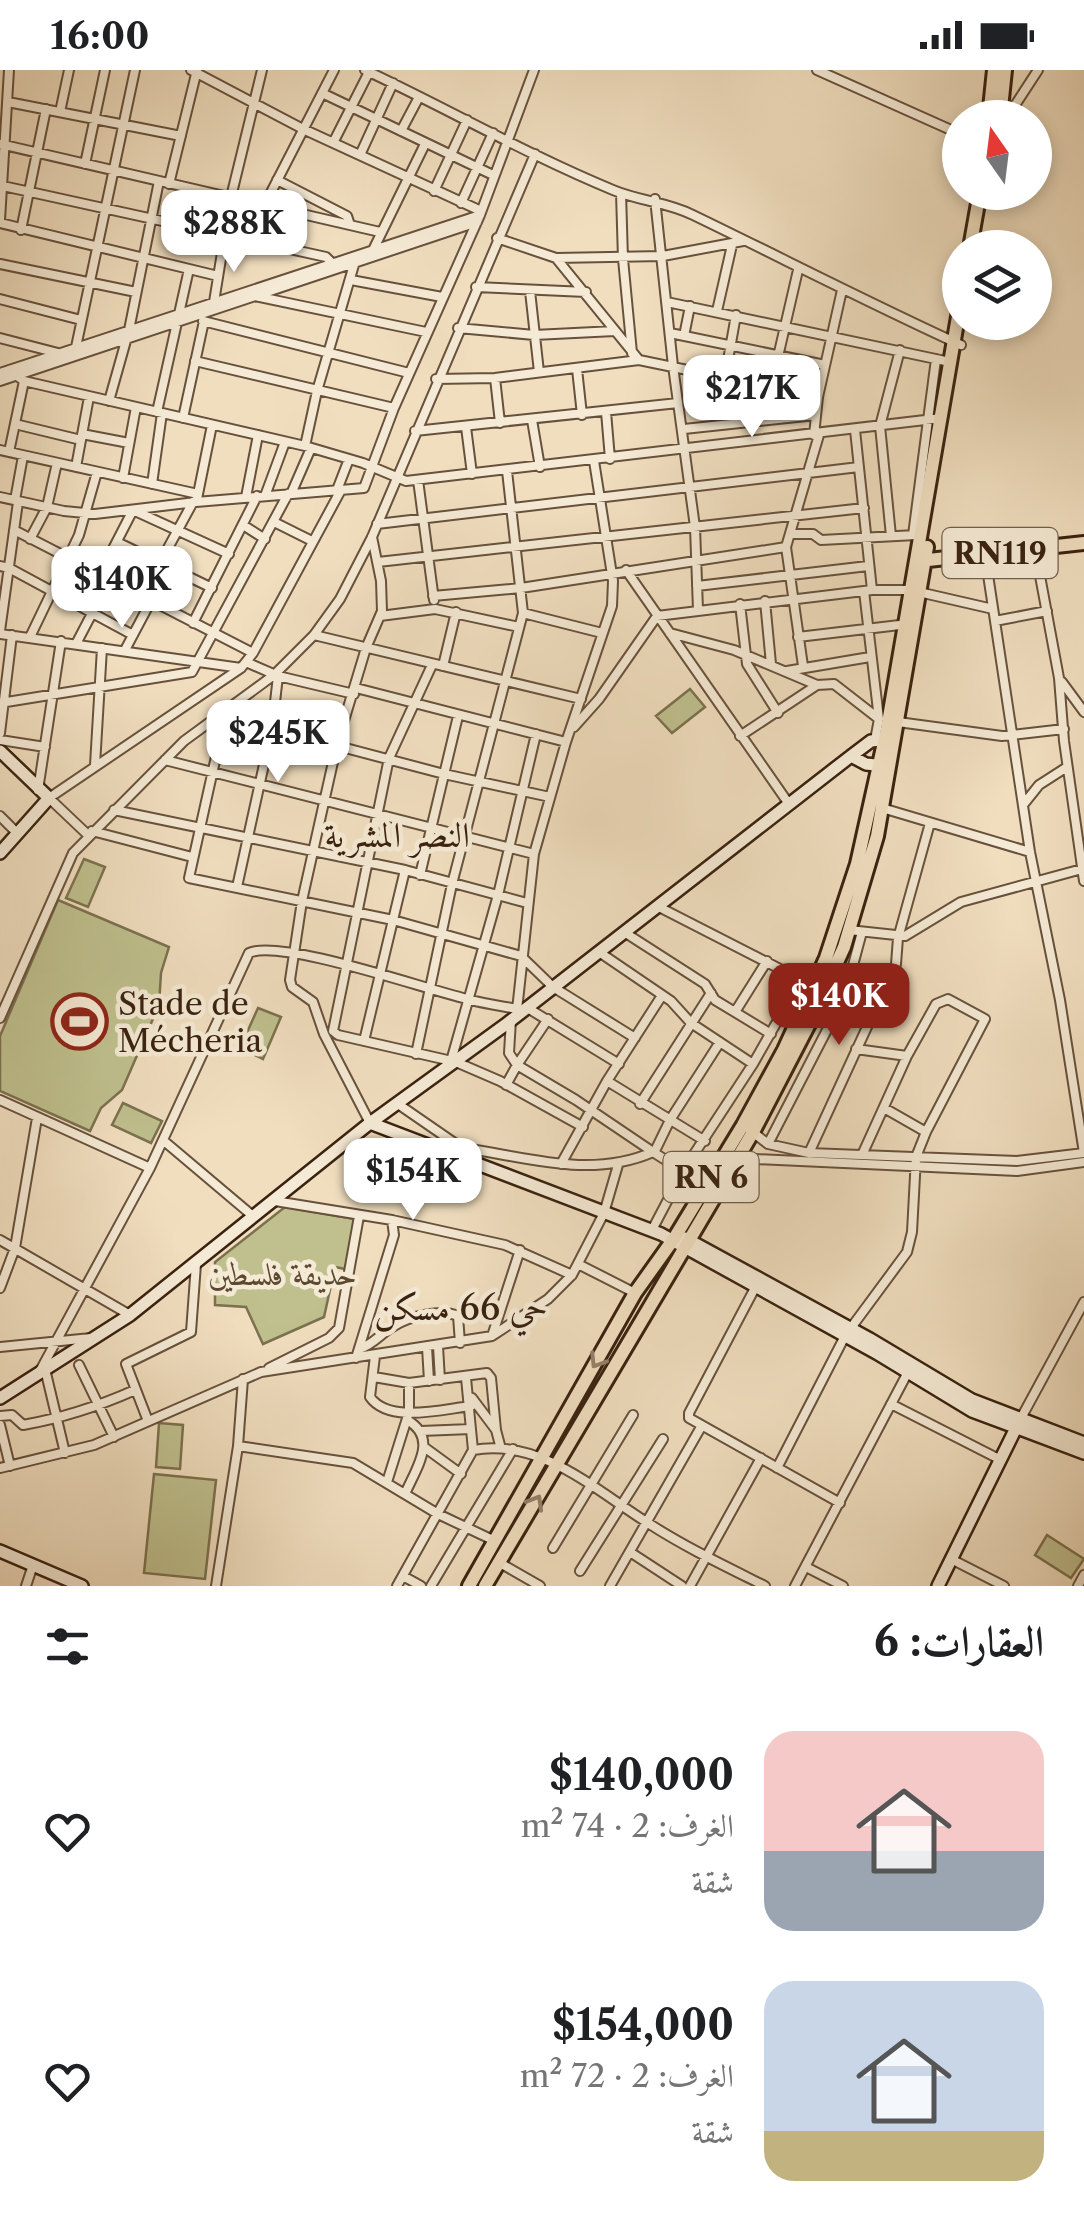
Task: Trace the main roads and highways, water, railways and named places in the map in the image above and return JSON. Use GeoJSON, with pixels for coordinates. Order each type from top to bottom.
{"type":"FeatureCollection","features":[{"type":"Feature","properties":{"kind":"main road"},"geometry":{"type":"LineString","coordinates":[[991,100],[994,70]]}},
{"type":"Feature","properties":{"kind":"main road"},"geometry":{"type":"LineString","coordinates":[[1002,100],[1005,70]]}},
{"type":"Feature","properties":{"kind":"main road","name":"RN 6"},"geometry":{"type":"LineString","coordinates":[[468,1586],[635,1293],[717,1167],[748,1129],[812,1020],[856,931],[882,808],[885,739],[921,561],[943,361],[957,340]]}},
{"type":"Feature","properties":{"kind":"main road","name":"RN 6"},"geometry":{"type":"LineString","coordinates":[[921,561],[917,534],[928,452],[958,340]]}},
{"type":"Feature","properties":{"kind":"main road","name":"RN119"},"geometry":{"type":"LineString","coordinates":[[921,561],[1084,543]]}},
{"type":"Feature","properties":{"kind":"main road","name":"RN 6"},"geometry":{"type":"LineString","coordinates":[[885,739],[898,722],[909,624]]}},
{"type":"Feature","properties":{"kind":"main road"},"geometry":{"type":"LineString","coordinates":[[0,1398],[130,1314],[370,1123],[851,756],[885,739]]}},
{"type":"Feature","properties":{"kind":"main road"},"geometry":{"type":"LineString","coordinates":[[0,751],[49,798],[0,853]]}},
{"type":"Feature","properties":{"kind":"main road"},"geometry":{"type":"LineString","coordinates":[[851,756],[884,766]]}},
{"type":"Feature","properties":{"kind":"main road","name":"RN 6"},"geometry":{"type":"LineString","coordinates":[[486,1586],[636,1326],[672,1238],[733,1167],[826,958],[884,766]]}},
{"type":"Feature","properties":{"kind":"main road"},"geometry":{"type":"LineString","coordinates":[[370,1123],[672,1238],[848,1332],[972,1411],[1084,1443]]}},
{"type":"Feature","properties":{"kind":"main road"},"geometry":{"type":"LineString","coordinates":[[621,1318],[636,1326]]}},
{"type":"Feature","properties":{"kind":"main road"},"geometry":{"type":"LineString","coordinates":[[1018,1425],[1084,1453]]}},
{"type":"Feature","properties":{"kind":"main road"},"geometry":{"type":"LineString","coordinates":[[938,1586],[1018,1425]]}},
{"type":"Feature","properties":{"kind":"main road"},"geometry":{"type":"LineString","coordinates":[[0,1551],[82,1586]]}},
{"type":"Feature","properties":{"kind":"place","name":"Stade de Mécheria"},"geometry":{"type":"Point","coordinates":[79,1021]}},
{"type":"Feature","properties":{"kind":"district","name":"النصر المشرية"},"geometry":{"type":"Point","coordinates":[397,834]}},
{"type":"Feature","properties":{"kind":"district","name":"حي 66 مسكن"},"geometry":{"type":"Point","coordinates":[461,1307]}},
{"type":"Feature","properties":{"kind":"park label","name":"حديقة فلسطين"},"geometry":{"type":"Point","coordinates":[283,1273]}}]}
